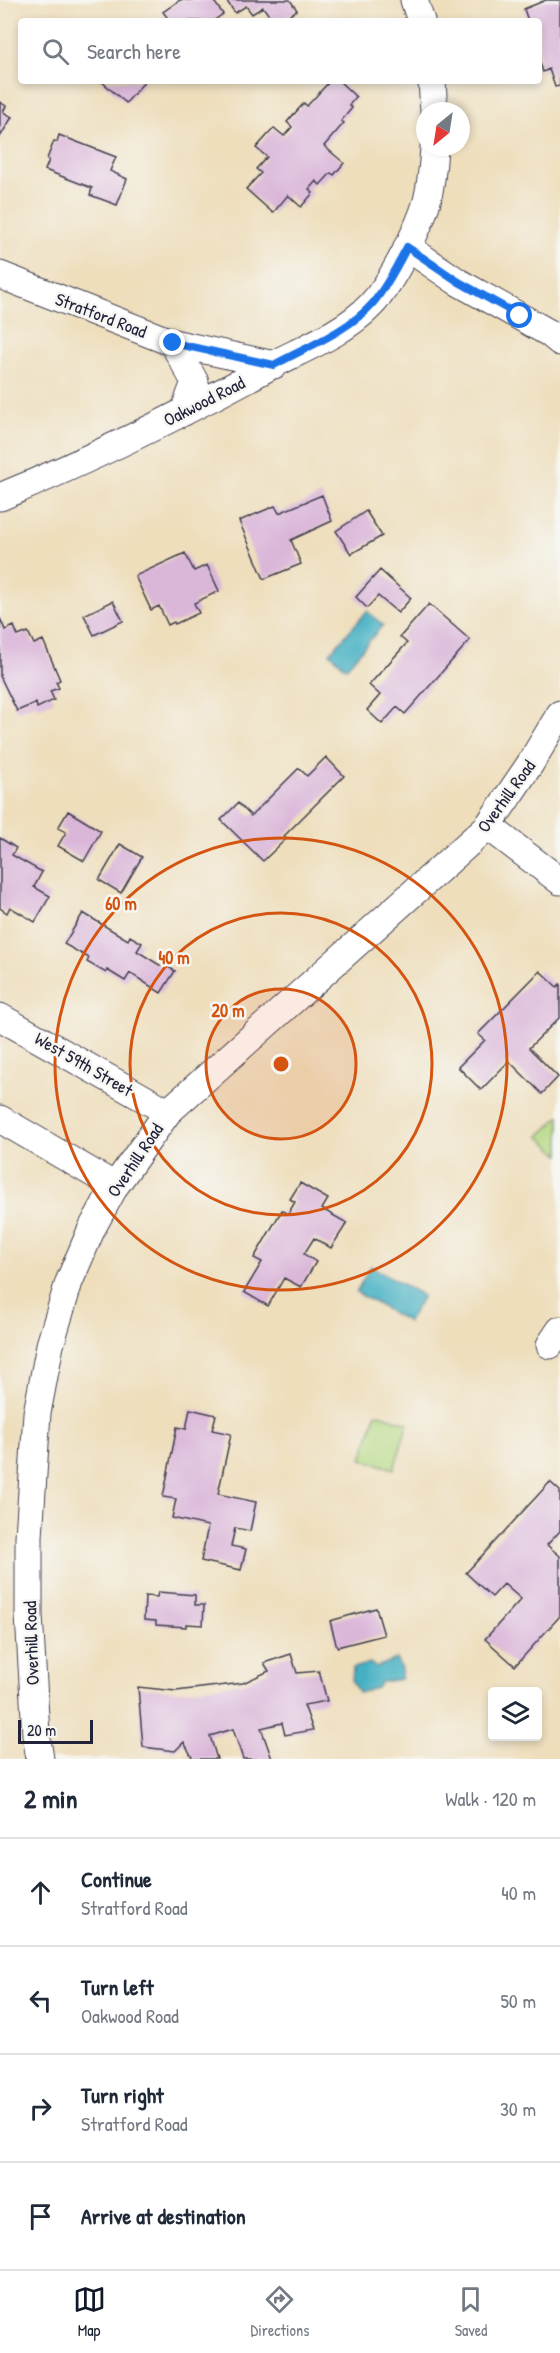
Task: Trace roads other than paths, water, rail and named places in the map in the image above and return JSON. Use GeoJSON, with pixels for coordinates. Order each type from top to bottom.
{"type":"FeatureCollection","features":[{"type":"Feature","properties":{"kind":"street"},"geometry":{"type":"LineString","coordinates":[[414,0],[421,18]]}},
{"type":"Feature","properties":{"kind":"street"},"geometry":{"type":"LineString","coordinates":[[432,84],[433,102]]}},
{"type":"Feature","properties":{"kind":"street","name":"Oakwood Road"},"geometry":{"type":"LineString","coordinates":[[0,497],[108,450],[184,412],[341,328],[371,305],[385,286],[407,247],[427,202],[434,156]]}},
{"type":"Feature","properties":{"kind":"street"},"geometry":{"type":"LineString","coordinates":[[407,247],[459,282],[549,333],[560,342]]}},
{"type":"Feature","properties":{"kind":"street","name":"Stratford Road"},"geometry":{"type":"LineString","coordinates":[[0,275],[173,343],[274,365]]}},
{"type":"Feature","properties":{"kind":"street"},"geometry":{"type":"LineString","coordinates":[[173,343],[195,382],[184,412]]}},
{"type":"Feature","properties":{"kind":"street","name":"Overhill Road"},"geometry":{"type":"LineString","coordinates":[[40,1759],[36,1734],[29,1616],[29,1537],[37,1413],[50,1345],[69,1282],[92,1228],[114,1186],[168,1112],[488,826],[530,764],[560,714]]}},
{"type":"Feature","properties":{"kind":"street"},"geometry":{"type":"LineString","coordinates":[[488,826],[560,881]]}},
{"type":"Feature","properties":{"kind":"street","name":"West 59th Street"},"geometry":{"type":"LineString","coordinates":[[0,1017],[168,1112]]}},
{"type":"Feature","properties":{"kind":"street"},"geometry":{"type":"LineString","coordinates":[[0,1119],[114,1186]]}},
{"type":"Feature","properties":{"kind":"water"},"geometry":{"type":"Polygon","coordinates":[[[367,611],[383,625],[346,668],[330,653],[367,611]]]}},
{"type":"Feature","properties":{"kind":"water"},"geometry":{"type":"Polygon","coordinates":[[[371,1266],[423,1296],[408,1322],[356,1292],[371,1266]]]}},
{"type":"Feature","properties":{"kind":"water"},"geometry":{"type":"Polygon","coordinates":[[[396,1659],[401,1669],[401,1679],[381,1682],[377,1688],[358,1693],[352,1681],[353,1668],[370,1663],[376,1667],[396,1659]]]}}]}
